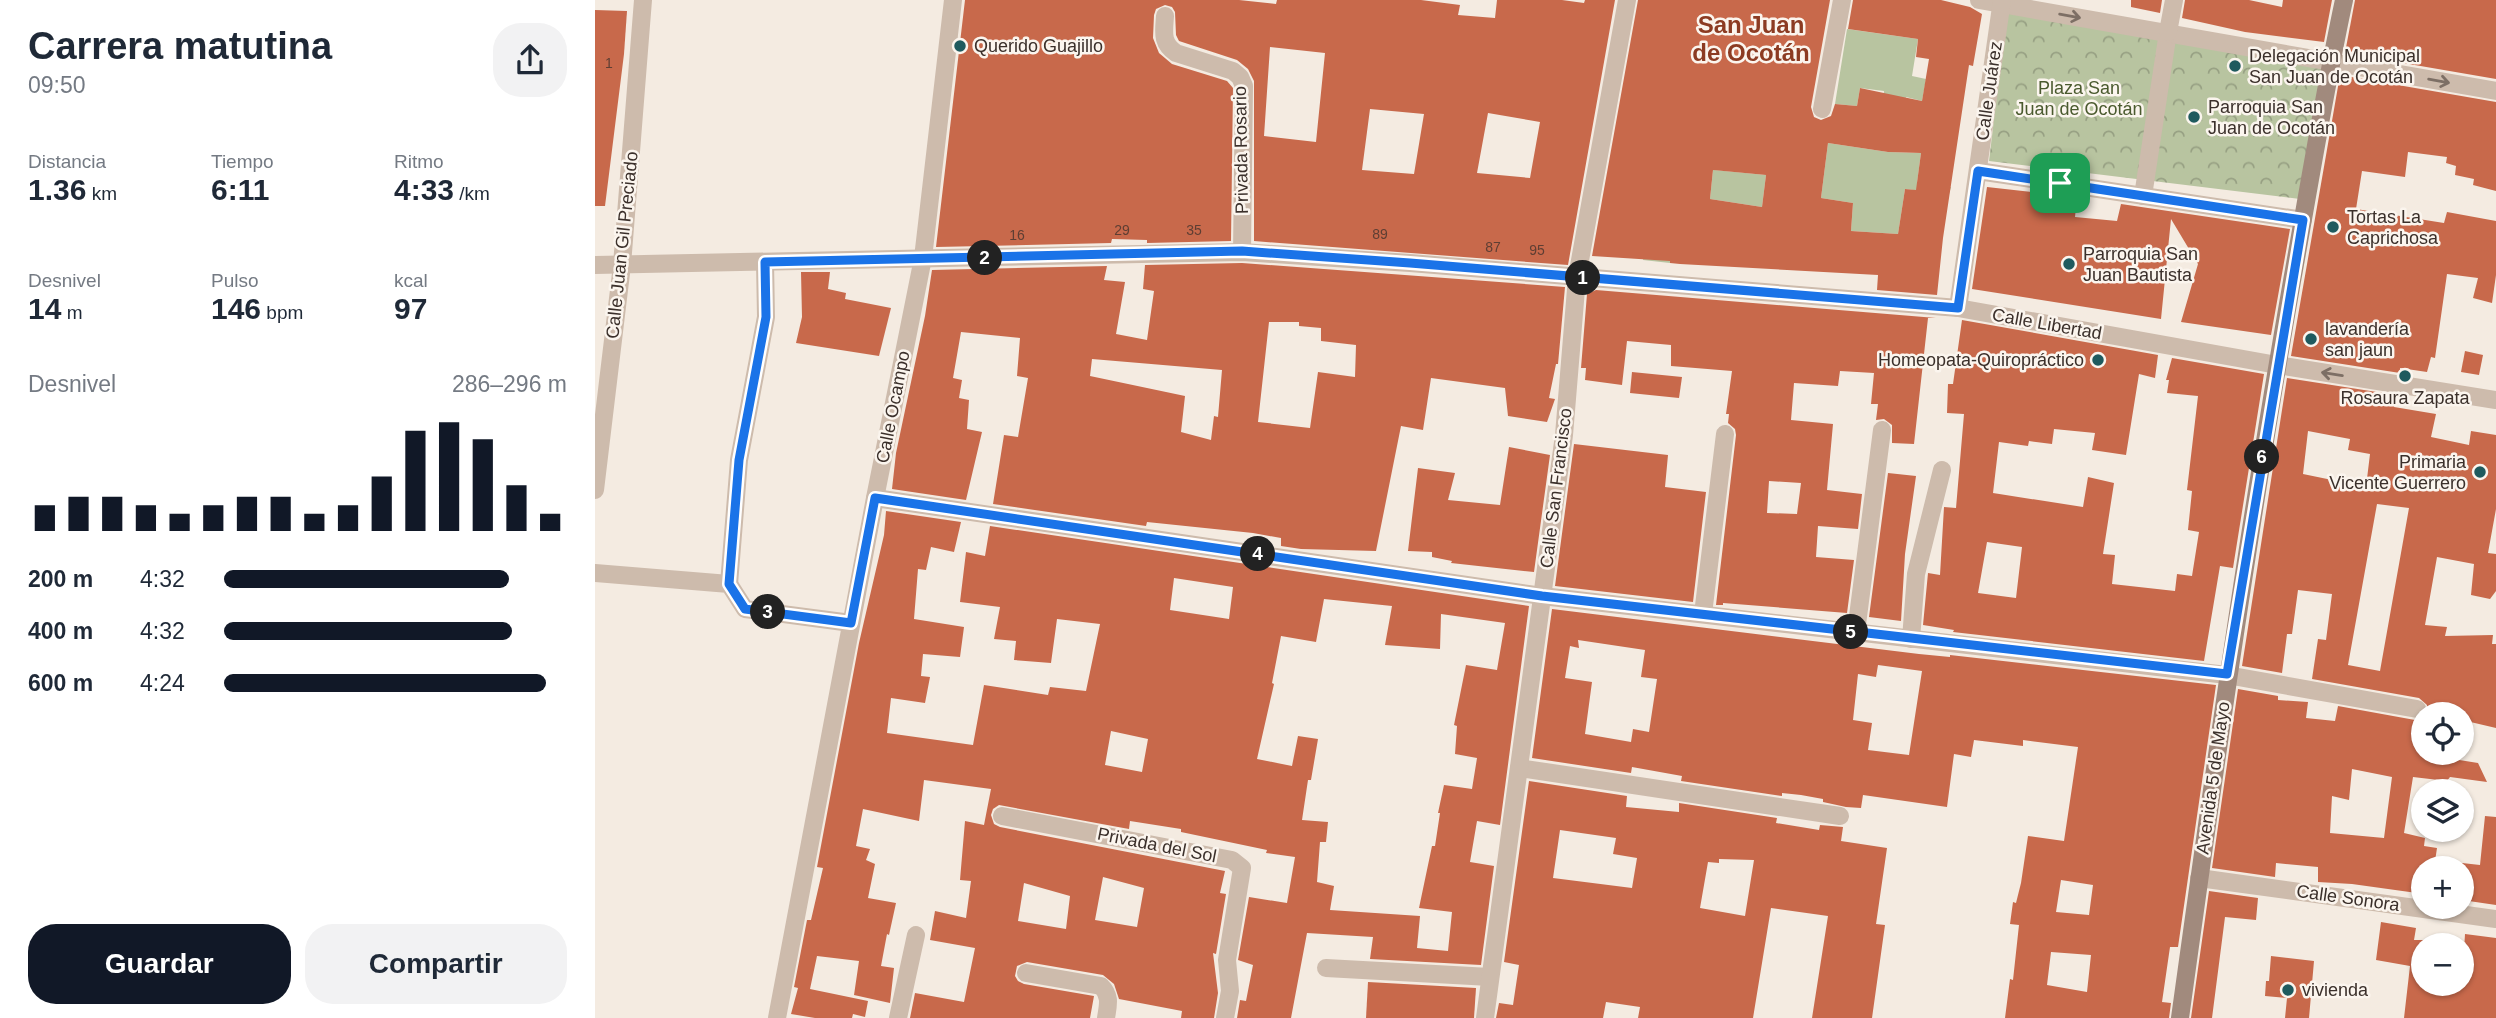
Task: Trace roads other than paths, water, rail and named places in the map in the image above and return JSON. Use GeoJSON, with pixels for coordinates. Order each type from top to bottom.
{"type":"FeatureCollection","features":[{"type":"Feature","properties":{"kind":"main road","name":"Avenida 5 de Mayo"},"geometry":{"type":"LineString","coordinates":[[2180,1018],[2227,674],[2277,365],[2330,61],[2344,0]]}},
{"type":"Feature","properties":{"kind":"street","name":"Calle Juan Gil Preciado"},"geometry":{"type":"LineString","coordinates":[[595,490],[622,265],[643,0]]}},
{"type":"Feature","properties":{"kind":"street","name":"Calle Ocampo"},"geometry":{"type":"LineString","coordinates":[[778,1018],[851,623],[923,258],[953,0]]}},
{"type":"Feature","properties":{"kind":"street","name":"Calle San Francisco"},"geometry":{"type":"LineString","coordinates":[[1485,1018],[1564,435],[1577,277],[1627,0]]}},
{"type":"Feature","properties":{"kind":"street"},"geometry":{"type":"LineString","coordinates":[[1822,109],[1842,0]]}},
{"type":"Feature","properties":{"kind":"street"},"geometry":{"type":"LineString","coordinates":[[1979,0],[2496,91]]}},
{"type":"Feature","properties":{"kind":"street"},"geometry":{"type":"LineString","coordinates":[[2143,196],[2174,0]]}},
{"type":"Feature","properties":{"kind":"street","name":"Calle Juárez"},"geometry":{"type":"LineString","coordinates":[[1958,308],[2001,2]]}},
{"type":"Feature","properties":{"kind":"street","name":"Privada Rosario"},"geometry":{"type":"LineString","coordinates":[[1165,16],[1163,40],[1167,48],[1233,71],[1244,86],[1242,251]]}},
{"type":"Feature","properties":{"kind":"street"},"geometry":{"type":"LineString","coordinates":[[1978,171],[2303,220]]}},
{"type":"Feature","properties":{"kind":"street","name":"Calle Libertad"},"geometry":{"type":"LineString","coordinates":[[595,265],[1242,251],[1958,308],[2277,365],[2496,400]]}},
{"type":"Feature","properties":{"kind":"street"},"geometry":{"type":"LineString","coordinates":[[765,262],[766,317],[739,460],[729,584],[745,609],[851,623]]}},
{"type":"Feature","properties":{"kind":"street"},"geometry":{"type":"LineString","coordinates":[[1856,632],[1882,430]]}},
{"type":"Feature","properties":{"kind":"street"},"geometry":{"type":"LineString","coordinates":[[1703,614],[1725,434]]}},
{"type":"Feature","properties":{"kind":"street"},"geometry":{"type":"LineString","coordinates":[[1911,639],[1916,574],[1942,470]]}},
{"type":"Feature","properties":{"kind":"street"},"geometry":{"type":"LineString","coordinates":[[875,498],[1542,596],[2227,674],[2411,708]]}},
{"type":"Feature","properties":{"kind":"street"},"geometry":{"type":"LineString","coordinates":[[595,573],[729,584]]}},
{"type":"Feature","properties":{"kind":"street"},"geometry":{"type":"LineString","coordinates":[[1519,768],[1840,816]]}},
{"type":"Feature","properties":{"kind":"street","name":"Privada del Sol"},"geometry":{"type":"LineString","coordinates":[[1002,816],[1232,860],[1243,868],[1227,960],[1230,991],[1226,1018]]}},
{"type":"Feature","properties":{"kind":"street","name":"Calle Sonora"},"geometry":{"type":"LineString","coordinates":[[2199,878],[2496,919]]}},
{"type":"Feature","properties":{"kind":"street"},"geometry":{"type":"LineString","coordinates":[[898,1018],[916,935]]}},
{"type":"Feature","properties":{"kind":"street"},"geometry":{"type":"LineString","coordinates":[[1326,968],[1490,977]]}},
{"type":"Feature","properties":{"kind":"street"},"geometry":{"type":"LineString","coordinates":[[1026,973],[1101,986],[1107,992],[1109,1002],[1106,1018]]}},
{"type":"Feature","properties":{"kind":"place","name":"Querido Guajillo"},"geometry":{"type":"Point","coordinates":[960,46]}},
{"type":"Feature","properties":{"kind":"place","name":"Delegación Municipal San Juan de Ocotán"},"geometry":{"type":"Point","coordinates":[2235,66]}},
{"type":"Feature","properties":{"kind":"place","name":"Parroquia San Juan de Ocotán"},"geometry":{"type":"Point","coordinates":[2194,117]}},
{"type":"Feature","properties":{"kind":"place","name":"Tortas La Caprichosa"},"geometry":{"type":"Point","coordinates":[2333,227]}},
{"type":"Feature","properties":{"kind":"place","name":"Parroquia San Juan Bautista"},"geometry":{"type":"Point","coordinates":[2069,264]}},
{"type":"Feature","properties":{"kind":"place","name":"lavandería san jaun"},"geometry":{"type":"Point","coordinates":[2311,339]}},
{"type":"Feature","properties":{"kind":"place","name":"Homeopata-Quiropráctico"},"geometry":{"type":"Point","coordinates":[2098,360]}},
{"type":"Feature","properties":{"kind":"place","name":"Rosaura Zapata"},"geometry":{"type":"Point","coordinates":[2405,376]}},
{"type":"Feature","properties":{"kind":"place","name":"Primaria Vicente Guerrero"},"geometry":{"type":"Point","coordinates":[2480,472]}},
{"type":"Feature","properties":{"kind":"place","name":"vivienda"},"geometry":{"type":"Point","coordinates":[2288,990]}},
{"type":"Feature","properties":{"kind":"district","name":"San Juan de Ocotán"},"geometry":{"type":"Point","coordinates":[1751,38]}},
{"type":"Feature","properties":{"kind":"park label","name":"Plaza San Juan de Ocotán"},"geometry":{"type":"Point","coordinates":[2079,98]}}]}
